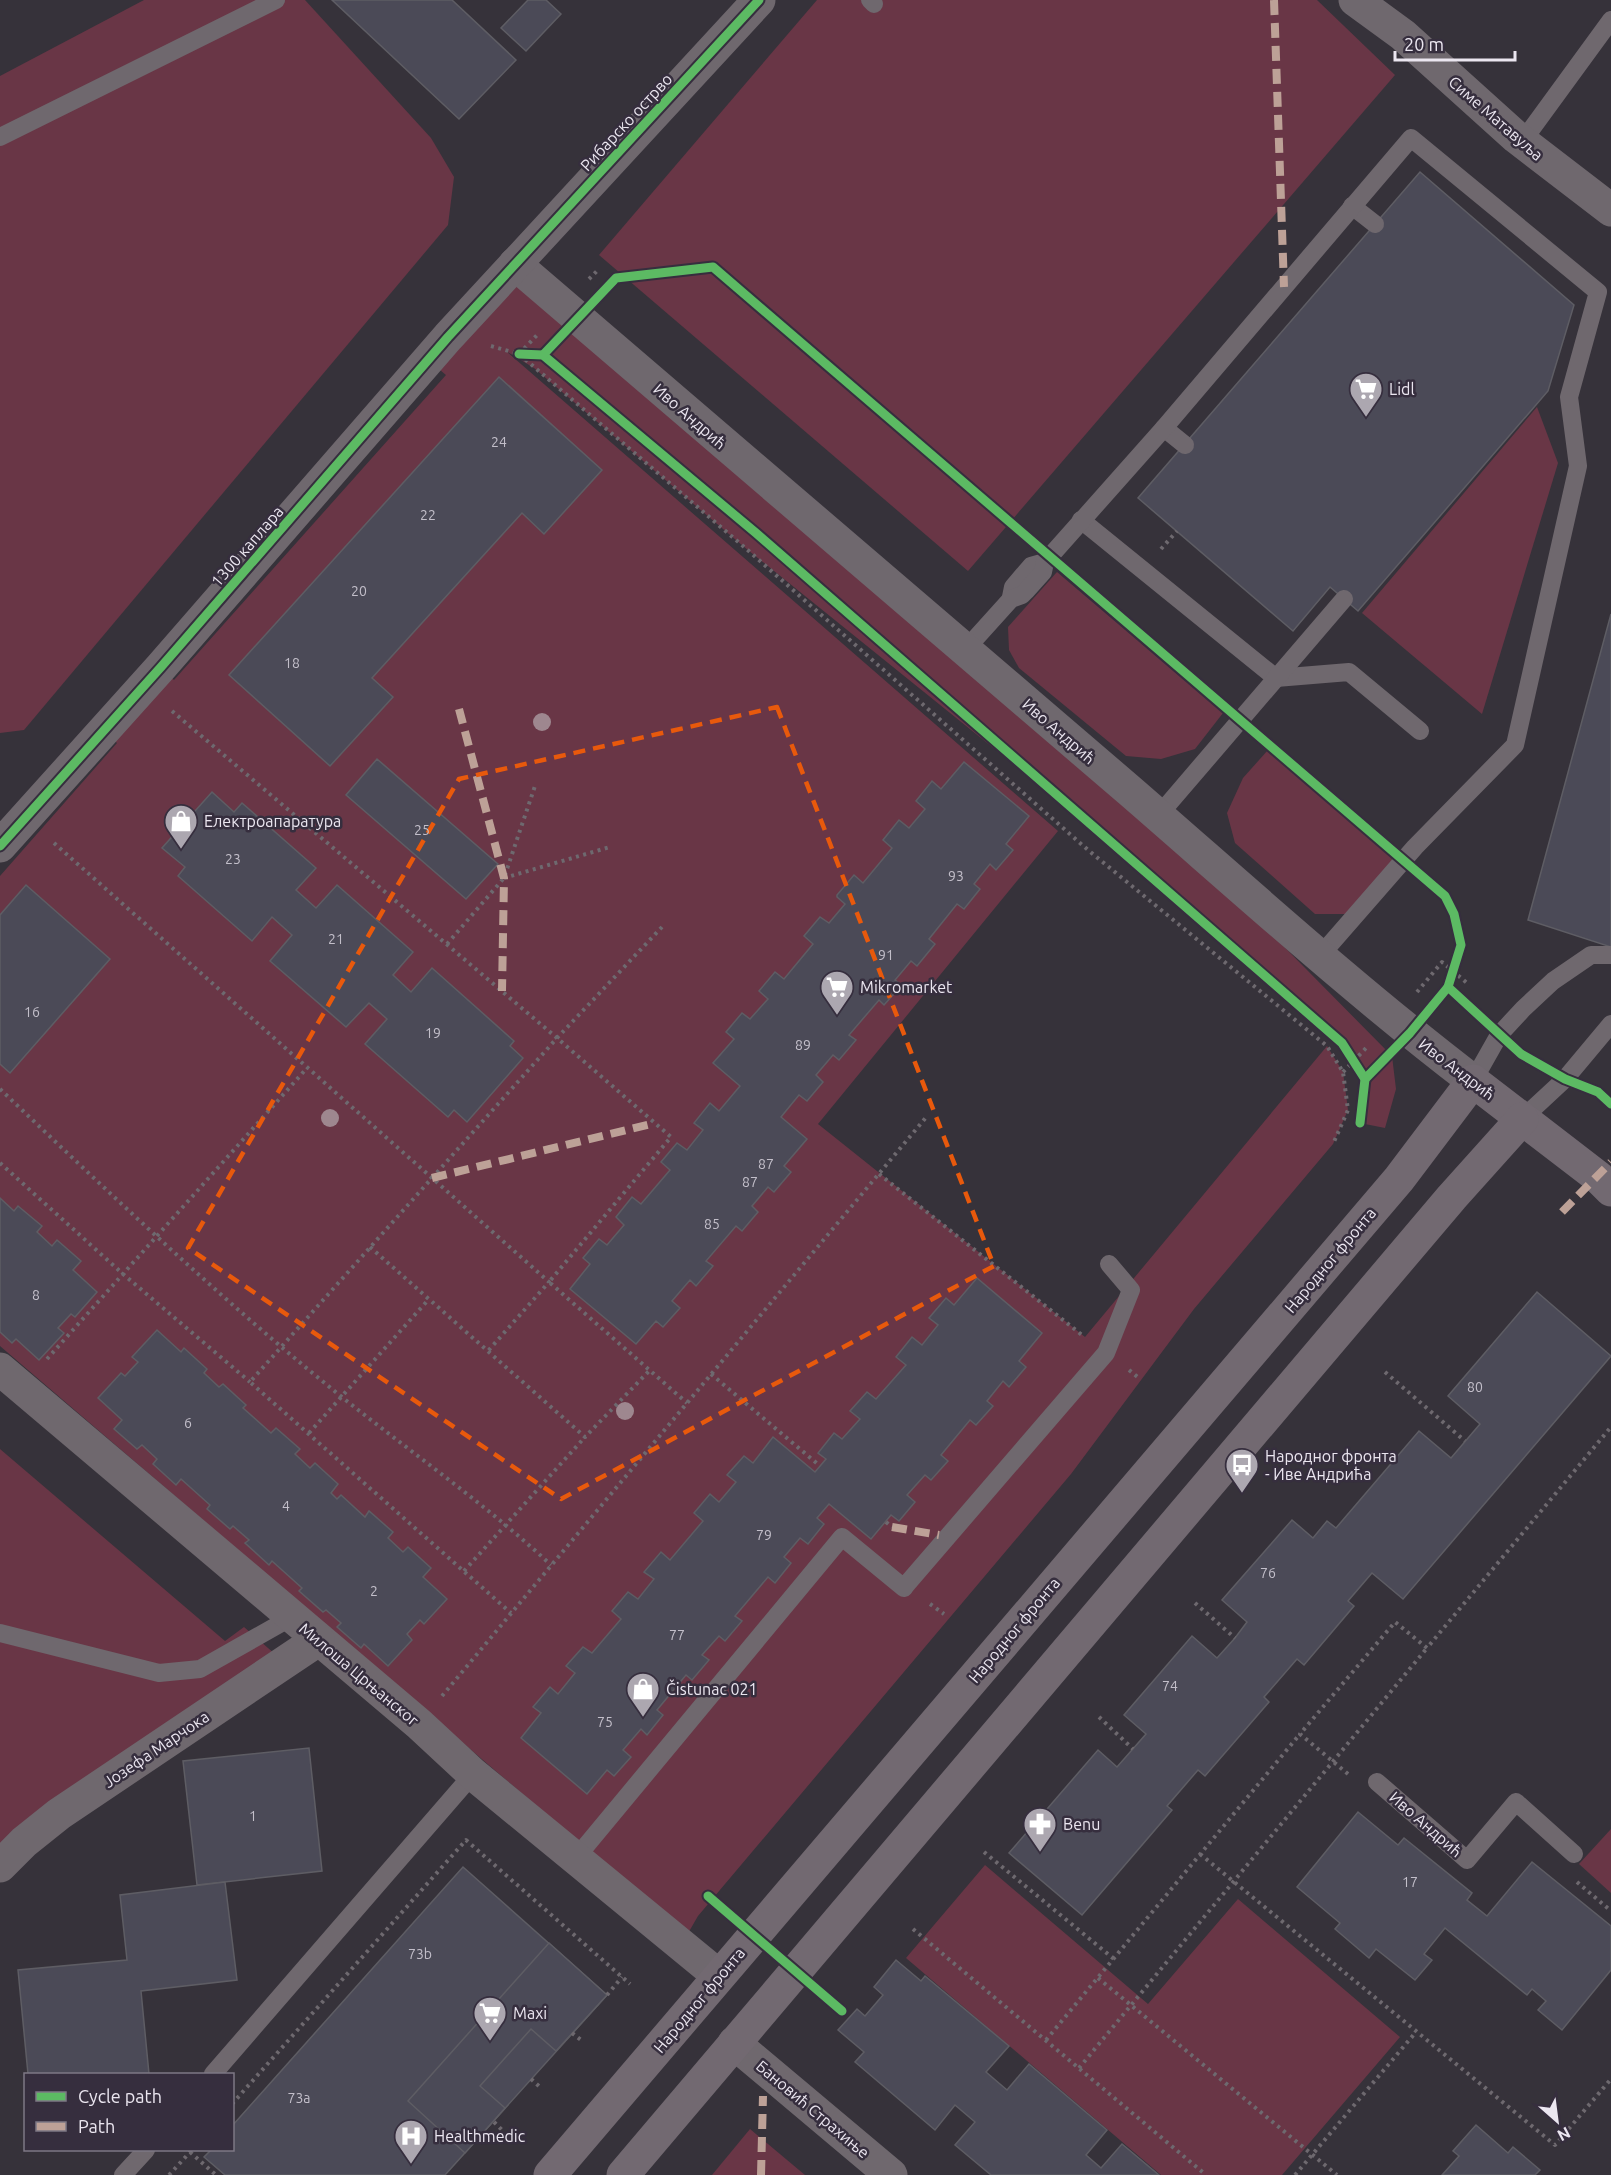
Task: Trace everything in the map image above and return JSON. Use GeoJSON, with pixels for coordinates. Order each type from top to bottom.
{"type":"FeatureCollection","features":[{"type":"Feature","properties":{"kind":"street","name":"Рибарско острво"},"geometry":{"type":"LineString","coordinates":[[515,264],[759,0]]}},
{"type":"Feature","properties":{"kind":"street","name":"Симе Матавуља"},"geometry":{"type":"LineString","coordinates":[[1355,0],[1402,35],[1522,142],[1611,210]]}},
{"type":"Feature","properties":{"kind":"street","name":"Иво Андрић"},"geometry":{"type":"LineString","coordinates":[[515,264],[1410,1034],[1598,1177],[1611,1190]]}},
{"type":"Feature","properties":{"kind":"street","name":"1300 каплара"},"geometry":{"type":"LineString","coordinates":[[0,846],[448,337],[515,264]]}},
{"type":"Feature","properties":{"kind":"street","name":"Народног фронта"},"geometry":{"type":"LineString","coordinates":[[550,2175],[1399,1179],[1473,1081]]}},
{"type":"Feature","properties":{"kind":"street"},"geometry":{"type":"LineString","coordinates":[[622,2175],[1452,1197],[1522,1119]]}},
{"type":"Feature","properties":{"kind":"street","name":"Милоша Црњанског"},"geometry":{"type":"LineString","coordinates":[[0,1369],[318,1641],[419,1724],[473,1774],[719,1976]]}},
{"type":"Feature","properties":{"kind":"street","name":"Јозефа Марчока"},"geometry":{"type":"LineString","coordinates":[[0,1866],[24,1842],[60,1814],[318,1641]]}},
{"type":"Feature","properties":{"kind":"street","name":"Бановић Страхиње"},"geometry":{"type":"LineString","coordinates":[[734,2043],[891,2175]]}},
{"type":"Feature","properties":{"kind":"lane"},"geometry":{"type":"LineString","coordinates":[[0,137],[276,0]]}},
{"type":"Feature","properties":{"kind":"lane"},"geometry":{"type":"LineString","coordinates":[[1522,142],[1611,20]]}},
{"type":"Feature","properties":{"kind":"lane"},"geometry":{"type":"LineString","coordinates":[[964,650],[1011,599],[1022,595],[1043,572],[1045,562],[1164,428],[1411,138],[1598,292],[1569,397],[1578,466],[1515,745],[1415,847],[1319,957]]}},
{"type":"Feature","properties":{"kind":"lane"},"geometry":{"type":"LineString","coordinates":[[1352,206],[1375,224]]}},
{"type":"Feature","properties":{"kind":"lane"},"geometry":{"type":"LineString","coordinates":[[1164,428],[1185,445]]}},
{"type":"Feature","properties":{"kind":"lane"},"geometry":{"type":"LineString","coordinates":[[1081,520],[1276,678],[1349,672],[1420,731]]}},
{"type":"Feature","properties":{"kind":"lane"},"geometry":{"type":"LineString","coordinates":[[1158,816],[1344,599]]}},
{"type":"Feature","properties":{"kind":"lane"},"geometry":{"type":"LineString","coordinates":[[1473,1081],[1499,1035],[1553,981],[1591,956],[1611,955]]}},
{"type":"Feature","properties":{"kind":"lane"},"geometry":{"type":"LineString","coordinates":[[1522,1119],[1565,1079],[1611,1024]]}},
{"type":"Feature","properties":{"kind":"lane"},"geometry":{"type":"LineString","coordinates":[[575,1859],[842,1537],[904,1588],[1106,1353],[1131,1290],[1109,1264]]}},
{"type":"Feature","properties":{"kind":"lane"},"geometry":{"type":"LineString","coordinates":[[0,1633],[159,1673],[200,1669],[292,1617]]}},
{"type":"Feature","properties":{"kind":"lane"},"geometry":{"type":"LineString","coordinates":[[214,2073],[473,1774]]}},
{"type":"Feature","properties":{"kind":"lane","name":"Иво Андрић"},"geometry":{"type":"LineString","coordinates":[[1377,1782],[1467,1860],[1516,1802],[1574,1854]]}},
{"type":"Feature","properties":{"kind":"lane"},"geometry":{"type":"LineString","coordinates":[[123,2175],[145,2151]]}},
{"type":"Feature","properties":{"kind":"path"},"geometry":{"type":"LineString","coordinates":[[487,345],[531,355]]}},
{"type":"Feature","properties":{"kind":"path"},"geometry":{"type":"LineString","coordinates":[[519,354],[743,546],[1088,850],[1327,1046],[1343,1072],[1348,1110],[1333,1144]]}},
{"type":"Feature","properties":{"kind":"path"},"geometry":{"type":"LineString","coordinates":[[143,686],[671,1137],[488,1351]]}},
{"type":"Feature","properties":{"kind":"path"},"geometry":{"type":"LineString","coordinates":[[447,944],[504,878],[536,783]]}},
{"type":"Feature","properties":{"kind":"path"},"geometry":{"type":"LineString","coordinates":[[50,838],[687,1403]]}},
{"type":"Feature","properties":{"kind":"path"},"geometry":{"type":"LineString","coordinates":[[504,878],[610,847]]}},
{"type":"Feature","properties":{"kind":"path"},"geometry":{"type":"LineString","coordinates":[[250,1382],[557,1038],[662,927]]}},
{"type":"Feature","properties":{"kind":"path"},"geometry":{"type":"LineString","coordinates":[[1451,979],[1456,962]]}},
{"type":"Feature","properties":{"kind":"path"},"geometry":{"type":"LineString","coordinates":[[1348,1052],[1360,1070]]}},
{"type":"Feature","properties":{"kind":"path"},"geometry":{"type":"LineString","coordinates":[[42,1365],[307,1068]]}},
{"type":"Feature","properties":{"kind":"path"},"geometry":{"type":"LineString","coordinates":[[0,1089],[156,1238],[281,1347],[506,1526],[551,1565]]}},
{"type":"Feature","properties":{"kind":"path"},"geometry":{"type":"LineString","coordinates":[[419,1724],[928,1115]]}},
{"type":"Feature","properties":{"kind":"path"},"geometry":{"type":"LineString","coordinates":[[0,1163],[123,1274],[309,1433],[511,1613]]}},
{"type":"Feature","properties":{"kind":"path"},"geometry":{"type":"LineString","coordinates":[[879,1174],[1140,1379]]}},
{"type":"Feature","properties":{"kind":"path"},"geometry":{"type":"LineString","coordinates":[[370,1247],[585,1437]]}},
{"type":"Feature","properties":{"kind":"path"},"geometry":{"type":"LineString","coordinates":[[309,1433],[429,1299]]}},
{"type":"Feature","properties":{"kind":"path"},"geometry":{"type":"LineString","coordinates":[[464,1571],[585,1437],[650,1370]]}},
{"type":"Feature","properties":{"kind":"path"},"geometry":{"type":"LineString","coordinates":[[1385,1372],[1465,1441]]}},
{"type":"Feature","properties":{"kind":"path"},"geometry":{"type":"LineString","coordinates":[[711,1374],[820,1466]]}},
{"type":"Feature","properties":{"kind":"path"},"geometry":{"type":"LineString","coordinates":[[1079,2068],[1611,1427]]}},
{"type":"Feature","properties":{"kind":"path"},"geometry":{"type":"LineString","coordinates":[[886,1522],[892,1527]]}},
{"type":"Feature","properties":{"kind":"path"},"geometry":{"type":"LineString","coordinates":[[1195,1603],[1234,1638]]}},
{"type":"Feature","properties":{"kind":"path"},"geometry":{"type":"LineString","coordinates":[[1046,2040],[1395,1622],[1427,1648]]}},
{"type":"Feature","properties":{"kind":"path"},"geometry":{"type":"LineString","coordinates":[[1099,1717],[1132,1749]]}},
{"type":"Feature","properties":{"kind":"path"},"geometry":{"type":"LineString","coordinates":[[1300,1734],[1355,1780]]}},
{"type":"Feature","properties":{"kind":"path"},"geometry":{"type":"LineString","coordinates":[[234,2102],[466,1840],[630,1984]]}},
{"type":"Feature","properties":{"kind":"path"},"geometry":{"type":"LineString","coordinates":[[984,1852],[1114,1959]]}},
{"type":"Feature","properties":{"kind":"path"},"geometry":{"type":"LineString","coordinates":[[1200,1854],[1555,2145],[1611,2079]]}},
{"type":"Feature","properties":{"kind":"path"},"geometry":{"type":"LineString","coordinates":[[1576,1881],[1611,1911]]}},
{"type":"Feature","properties":{"kind":"path"},"geometry":{"type":"LineString","coordinates":[[914,1929],[1206,2175]]}},
{"type":"Feature","properties":{"kind":"path"},"geometry":{"type":"LineString","coordinates":[[607,1995],[622,1977]]}},
{"type":"Feature","properties":{"kind":"path"},"geometry":{"type":"LineString","coordinates":[[1098,1978],[1337,2175]]}},
{"type":"Feature","properties":{"kind":"path"},"geometry":{"type":"LineString","coordinates":[[1295,2175],[1416,2032]]}},
{"type":"Feature","properties":{"kind":"path"},"geometry":{"type":"LineString","coordinates":[[572,2033],[581,2040]]}},
{"type":"Feature","properties":{"kind":"path"},"geometry":{"type":"LineString","coordinates":[[531,2079],[540,2087]]}},
{"type":"Feature","properties":{"kind":"path"},"geometry":{"type":"LineString","coordinates":[[494,2122],[502,2130]]}},
{"type":"Feature","properties":{"kind":"path"},"geometry":{"type":"LineString","coordinates":[[170,2175],[191,2151],[216,2175]]}},
{"type":"Feature","properties":{"kind":"highlighted area"},"geometry":{"type":"Polygon","coordinates":[[[777,707],[994,1266],[561,1499],[188,1248],[459,779],[777,707]]]}},
{"type":"Feature","properties":{"kind":"shaded area"},"geometry":{"type":"Polygon","coordinates":[[[144,0],[305,0],[431,138],[454,177],[448,225],[24,730],[0,733],[0,76],[144,0]]]}},
{"type":"Feature","properties":{"kind":"shaded area"},"geometry":{"type":"Polygon","coordinates":[[[817,0],[1317,0],[1395,75],[968,571],[599,255],[817,0]]]}},
{"type":"Feature","properties":{"kind":"shaded area"},"geometry":{"type":"Polygon","coordinates":[[[515,264],[1134,795],[1392,1056],[1396,1089],[1385,1128],[1360,1123],[1365,1079],[1342,1043],[1100,834],[743,546],[534,368],[506,351],[1058,831],[818,1124],[1085,1337],[1327,1046],[1343,1072],[1348,1110],[1333,1144],[1194,1309],[1071,1474],[698,1916],[687,1935],[0,1346],[0,876],[117,743],[104,730],[161,667],[174,680],[446,375],[428,360],[515,264]]]}},
{"type":"Feature","properties":{"kind":"shaded area"},"geometry":{"type":"Polygon","coordinates":[[[1537,407],[1558,463],[1482,714],[1362,613],[1537,407]]]}},
{"type":"Feature","properties":{"kind":"shaded area"},"geometry":{"type":"Polygon","coordinates":[[[1057,572],[1223,713],[1195,749],[1161,759],[1126,756],[1019,668],[1009,650],[1008,627],[1057,572]]]}},
{"type":"Feature","properties":{"kind":"shaded area"},"geometry":{"type":"Polygon","coordinates":[[[1268,750],[1397,861],[1347,914],[1315,914],[1235,843],[1227,813],[1243,778],[1268,750]]]}},
{"type":"Feature","properties":{"kind":"shaded area"},"geometry":{"type":"Polygon","coordinates":[[[0,1449],[225,1641],[244,1627],[284,1662],[0,1857],[0,1449]]]}},
{"type":"Feature","properties":{"kind":"shaded area"},"geometry":{"type":"Polygon","coordinates":[[[1611,1829],[1611,1893],[1579,1864],[1611,1829]]]}},
{"type":"Feature","properties":{"kind":"shaded area"},"geometry":{"type":"Polygon","coordinates":[[[985,1865],[1148,2004],[1238,1899],[1400,2037],[1282,2175],[1161,2175],[906,1958],[985,1865]]]}},
{"type":"Feature","properties":{"kind":"shaded area"},"geometry":{"type":"Polygon","coordinates":[[[750,2129],[805,2175],[712,2175],[750,2129]]]}},
{"type":"Feature","properties":{"kind":"building"},"geometry":{"type":"Polygon","coordinates":[[[332,0],[452,0],[516,60],[459,119],[332,0]]]}},
{"type":"Feature","properties":{"kind":"building"},"geometry":{"type":"Polygon","coordinates":[[[528,0],[546,0],[561,14],[526,51],[501,28],[528,0]]]}},
{"type":"Feature","properties":{"kind":"building","name":"Lidl"},"geometry":{"type":"Polygon","coordinates":[[[1420,172],[1574,305],[1548,391],[1358,611],[1330,587],[1293,631],[1138,498],[1420,172]]]}},
{"type":"Feature","properties":{"kind":"building"},"geometry":{"type":"Polygon","coordinates":[[[499,377],[602,470],[544,534],[522,513],[372,678],[393,697],[330,766],[229,675],[499,377]]]}},
{"type":"Feature","properties":{"kind":"building"},"geometry":{"type":"Polygon","coordinates":[[[1611,614],[1611,947],[1528,920],[1611,614]]]}},
{"type":"Feature","properties":{"kind":"building"},"geometry":{"type":"Polygon","coordinates":[[[377,759],[498,864],[466,899],[346,795],[377,759]]]}},
{"type":"Feature","properties":{"kind":"building"},"geometry":{"type":"Polygon","coordinates":[[[964,762],[1029,816],[1006,844],[1013,850],[996,870],[990,864],[974,884],[980,889],[964,909],[957,904],[929,939],[935,944],[917,966],[911,961],[895,980],[902,985],[884,1005],[879,1000],[849,1035],[856,1040],[839,1060],[833,1055],[816,1075],[823,1082],[807,1101],[799,1095],[781,1117],[807,1139],[784,1166],[791,1172],[774,1192],[768,1187],[752,1206],[758,1212],[742,1231],[736,1226],[706,1261],[713,1266],[696,1286],[690,1280],[672,1301],[680,1308],[663,1327],[656,1321],[636,1344],[570,1289],[590,1264],[583,1258],[599,1239],[607,1245],[624,1225],[616,1217],[632,1197],[641,1204],[670,1170],[661,1162],[677,1143],[687,1150],[703,1130],[694,1123],[710,1103],[719,1111],[740,1086],[713,1063],[734,1039],[726,1032],[742,1013],[750,1019],[768,999],[759,991],[775,972],[784,979],[813,944],[804,936],[820,917],[829,923],[845,904],[837,895],[854,875],[863,883],[892,848],[883,840],[899,820],[909,828],[925,809],[916,801],[932,781],[941,789],[964,762]]]}},
{"type":"Feature","properties":{"kind":"building"},"geometry":{"type":"Polygon","coordinates":[[[212,792],[234,812],[242,803],[316,868],[296,890],[316,908],[337,885],[413,952],[393,975],[411,992],[432,968],[514,1041],[510,1046],[523,1058],[467,1122],[454,1110],[448,1117],[365,1044],[387,1019],[369,1003],[346,1027],[270,961],[292,935],[272,917],[252,941],[178,876],[185,867],[162,848],[212,792]]]}},
{"type":"Feature","properties":{"kind":"building"},"geometry":{"type":"Polygon","coordinates":[[[26,885],[110,959],[10,1073],[0,1064],[0,915],[26,885]]]}},
{"type":"Feature","properties":{"kind":"building"},"geometry":{"type":"Polygon","coordinates":[[[0,1198],[14,1211],[18,1206],[42,1226],[37,1232],[52,1246],[57,1240],[81,1261],[73,1270],[97,1292],[75,1317],[71,1314],[58,1328],[64,1333],[39,1360],[16,1339],[12,1343],[0,1332],[0,1198]]]}},
{"type":"Feature","properties":{"kind":"building"},"geometry":{"type":"Polygon","coordinates":[[[977,1278],[1042,1333],[1019,1361],[1026,1367],[1009,1387],[1003,1381],[987,1401],[993,1406],[976,1425],[970,1420],[941,1455],[948,1461],[931,1480],[925,1475],[907,1495],[915,1502],[899,1521],[891,1515],[871,1539],[829,1504],[817,1518],[824,1524],[808,1544],[800,1538],[784,1557],[791,1563],[775,1583],[768,1577],[735,1616],[742,1621],[725,1641],[719,1636],[702,1655],[709,1660],[692,1680],[686,1675],[657,1710],[663,1715],[647,1735],[641,1729],[623,1750],[631,1757],[614,1776],[607,1770],[587,1794],[521,1738],[541,1713],[533,1707],[550,1687],[558,1694],[575,1673],[566,1666],[583,1647],[592,1653],[621,1619],[612,1611],[628,1592],[638,1599],[654,1579],[644,1572],[661,1552],[670,1560],[703,1521],[694,1513],[710,1494],[719,1502],[736,1482],[727,1475],[744,1456],[753,1463],[773,1437],[815,1472],[826,1459],[818,1453],[834,1433],[842,1439],[860,1419],[850,1411],[867,1392],[876,1399],[906,1365],[896,1357],[912,1337],[922,1345],[938,1325],[929,1318],[946,1298],[954,1305],[977,1278]]]}},
{"type":"Feature","properties":{"kind":"building"},"geometry":{"type":"Polygon","coordinates":[[[1537,1292],[1611,1356],[1403,1599],[1372,1573],[1348,1601],[1354,1606],[1304,1665],[1297,1659],[1264,1697],[1269,1702],[1205,1776],[1198,1770],[1167,1806],[1172,1810],[1082,1915],[1009,1853],[1098,1750],[1117,1767],[1146,1734],[1124,1715],[1192,1636],[1217,1658],[1235,1638],[1247,1622],[1222,1600],[1292,1520],[1313,1538],[1327,1521],[1336,1528],[1419,1431],[1451,1458],[1480,1424],[1448,1396],[1537,1292]]]}},
{"type":"Feature","properties":{"kind":"building"},"geometry":{"type":"Polygon","coordinates":[[[157,1330],[181,1352],[184,1348],[207,1369],[204,1373],[219,1387],[223,1384],[246,1405],[243,1408],[271,1433],[276,1428],[300,1449],[295,1454],[310,1468],[315,1463],[338,1484],[331,1493],[337,1499],[341,1495],[365,1517],[369,1511],[393,1532],[388,1538],[403,1552],[408,1547],[431,1568],[423,1577],[447,1599],[424,1624],[420,1620],[407,1634],[412,1640],[388,1666],[364,1644],[361,1648],[337,1627],[341,1623],[326,1610],[323,1612],[299,1591],[302,1588],[272,1561],[269,1565],[245,1543],[249,1540],[233,1526],[230,1529],[207,1509],[210,1505],[181,1479],[176,1485],[153,1464],[157,1459],[142,1445],[137,1449],[114,1429],[122,1420],[98,1398],[121,1373],[125,1376],[138,1362],[132,1357],[157,1330]]]}},
{"type":"Feature","properties":{"kind":"building"},"geometry":{"type":"Polygon","coordinates":[[[309,1748],[322,1871],[197,1885],[183,1761],[309,1748]]]}},
{"type":"Feature","properties":{"kind":"building"},"geometry":{"type":"Polygon","coordinates":[[[1358,1812],[1398,1845],[1404,1838],[1472,1893],[1467,1900],[1487,1916],[1532,1862],[1611,1926],[1611,1970],[1562,2030],[1538,2010],[1546,2001],[1532,1989],[1527,1995],[1445,1928],[1424,1954],[1432,1960],[1415,1980],[1376,1949],[1369,1958],[1335,1929],[1340,1923],[1297,1887],[1358,1812]]]}},
{"type":"Feature","properties":{"kind":"building"},"geometry":{"type":"Polygon","coordinates":[[[463,1867],[607,1995],[445,2175],[225,2175],[204,2157],[210,2151],[234,2151],[234,2124],[463,1867]]]}},
{"type":"Feature","properties":{"kind":"building"},"geometry":{"type":"Polygon","coordinates":[[[225,1882],[237,1980],[141,1991],[149,2073],[28,2073],[18,1970],[127,1960],[120,1895],[225,1882]]]}},
{"type":"Feature","properties":{"kind":"building","name":"Maxi"},"geometry":{"type":"Polygon","coordinates":[[[549,1943],[607,1995],[556,2051],[531,2029],[480,2086],[505,2108],[465,2153],[408,2101],[549,1943]]]}},
{"type":"Feature","properties":{"kind":"building"},"geometry":{"type":"Polygon","coordinates":[[[896,1960],[921,1981],[925,1976],[1009,2046],[986,2072],[1007,2090],[1029,2064],[1107,2130],[1086,2155],[1101,2168],[1122,2144],[1159,2175],[991,2175],[955,2145],[975,2122],[955,2105],[935,2130],[855,2062],[864,2052],[838,2030],[857,2009],[865,2016],[883,1995],[874,1987],[896,1960]]]}},
{"type":"Feature","properties":{"kind":"building"},"geometry":{"type":"Polygon","coordinates":[[[1476,2125],[1508,2153],[1513,2147],[1540,2170],[1535,2175],[1442,2175],[1459,2156],[1453,2151],[1476,2125]]]}},
{"type":"Feature","properties":{"kind":"marked path"},"geometry":{"type":"LineString","coordinates":[[1274,0],[1284,287]]}},
{"type":"Feature","properties":{"kind":"marked path"},"geometry":{"type":"LineString","coordinates":[[459,709],[504,878],[502,991]]}},
{"type":"Feature","properties":{"kind":"marked path"},"geometry":{"type":"LineString","coordinates":[[432,1178],[655,1123]]}},
{"type":"Feature","properties":{"kind":"marked path"},"geometry":{"type":"LineString","coordinates":[[1562,1212],[1611,1162]]}},
{"type":"Feature","properties":{"kind":"marked path"},"geometry":{"type":"LineString","coordinates":[[892,1527],[939,1535]]}},
{"type":"Feature","properties":{"kind":"marked path"},"geometry":{"type":"LineString","coordinates":[[761,2175],[763,2096]]}},
{"type":"Feature","properties":{"kind":"cycle path"},"geometry":{"type":"LineString","coordinates":[[0,846],[161,667],[448,337],[759,0]]}},
{"type":"Feature","properties":{"kind":"cycle path"},"geometry":{"type":"LineString","coordinates":[[543,355],[616,278],[713,267],[1445,896],[1454,914],[1461,945],[1448,987],[1521,1054],[1565,1079],[1598,1092],[1611,1104]]}},
{"type":"Feature","properties":{"kind":"cycle path"},"geometry":{"type":"LineString","coordinates":[[519,354],[543,355],[756,533],[1342,1043],[1365,1079],[1360,1123]]}},
{"type":"Feature","properties":{"kind":"cycle path"},"geometry":{"type":"LineString","coordinates":[[1365,1079],[1410,1033],[1448,987]]}},
{"type":"Feature","properties":{"kind":"cycle path"},"geometry":{"type":"LineString","coordinates":[[708,1896],[842,2011]]}},
{"type":"Feature","properties":{"kind":"place","name":"Lidl"},"geometry":{"type":"Point","coordinates":[1366,418]}},
{"type":"Feature","properties":{"kind":"place","name":"Електроапаратура"},"geometry":{"type":"Point","coordinates":[181,850]}},
{"type":"Feature","properties":{"kind":"place","name":"Mikromarket"},"geometry":{"type":"Point","coordinates":[837,1016]}},
{"type":"Feature","properties":{"kind":"place","name":"Народног фронта - Иве Андрића"},"geometry":{"type":"Point","coordinates":[1242,1494]}},
{"type":"Feature","properties":{"kind":"place","name":"Čistunac 021"},"geometry":{"type":"Point","coordinates":[643,1718]}},
{"type":"Feature","properties":{"kind":"place","name":"Benu"},"geometry":{"type":"Point","coordinates":[1040,1853]}},
{"type":"Feature","properties":{"kind":"place","name":"Maxi"},"geometry":{"type":"Point","coordinates":[490,2042]}},
{"type":"Feature","properties":{"kind":"place","name":"Healthmedic"},"geometry":{"type":"Point","coordinates":[411,2165]}}]}
